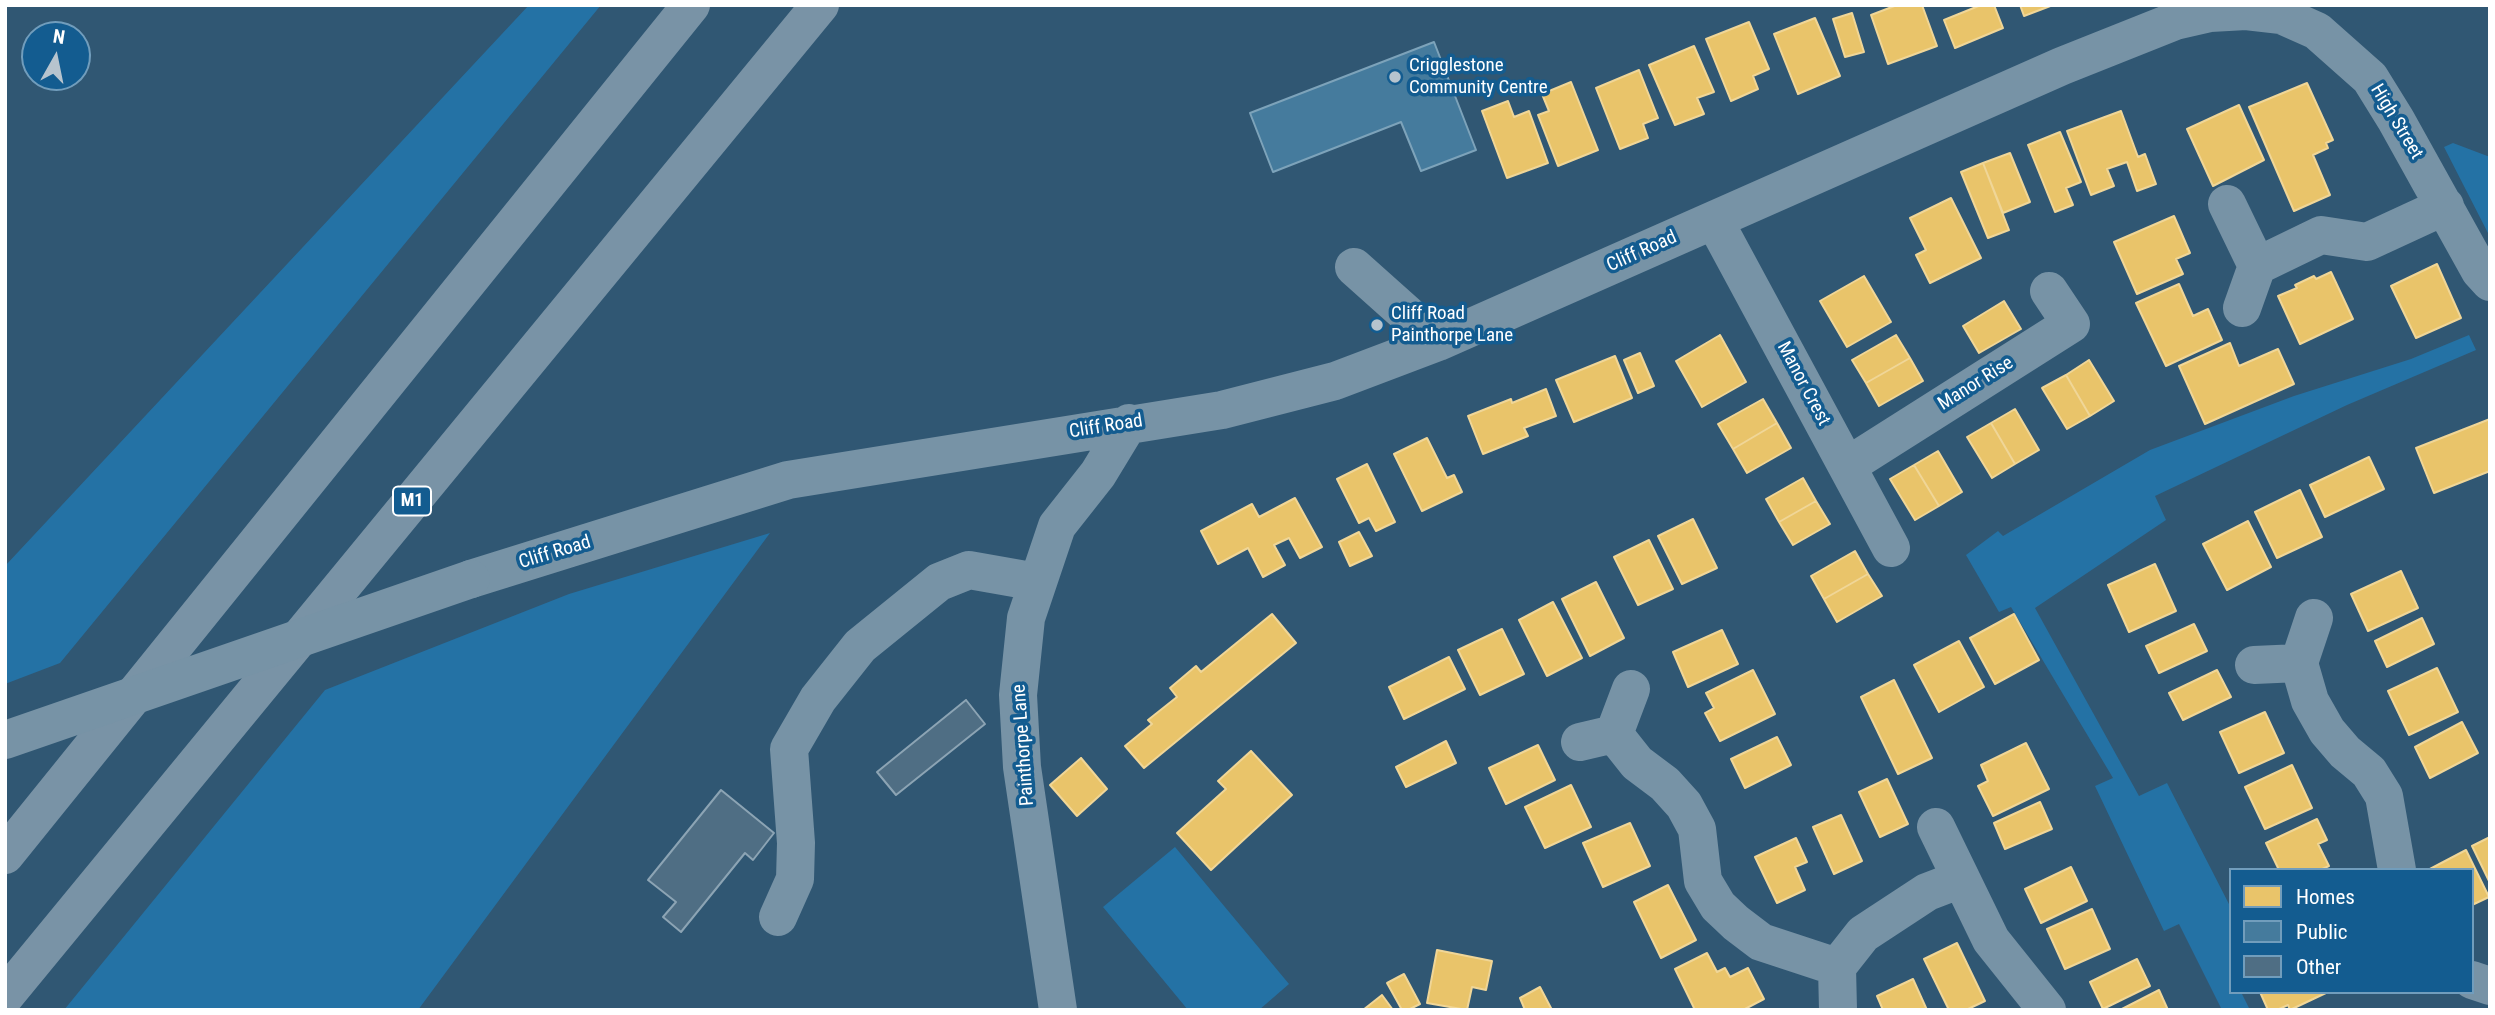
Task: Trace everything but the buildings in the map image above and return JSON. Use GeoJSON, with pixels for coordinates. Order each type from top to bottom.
{"type":"FeatureCollection","features":[{"type":"Feature","properties":{"kind":"highway"},"geometry":{"type":"LineString","coordinates":[[5,855],[691,5]]}},
{"type":"Feature","properties":{"kind":"highway","name":"M1"},"geometry":{"type":"LineString","coordinates":[[5,996],[820,5]]}},
{"type":"Feature","properties":{"kind":"street","name":"High Street"},"geometry":{"type":"LineString","coordinates":[[2179,13],[2246,11],[2281,15],[2317,31],[2370,78],[2480,271],[2490,282]]}},
{"type":"Feature","properties":{"kind":"street","name":"Cliff Road"},"geometry":{"type":"LineString","coordinates":[[5,740],[471,579],[788,480],[1222,410],[1335,381],[1438,342],[2179,13]]}},
{"type":"Feature","properties":{"kind":"street"},"geometry":{"type":"LineString","coordinates":[[2227,204],[2258,266]]}},
{"type":"Feature","properties":{"kind":"street"},"geometry":{"type":"LineString","coordinates":[[2242,308],[2258,266],[2322,235],[2367,242],[2445,206]]}},
{"type":"Feature","properties":{"kind":"street","name":"Manor Crest"},"geometry":{"type":"LineString","coordinates":[[1714,220],[1891,548]]}},
{"type":"Feature","properties":{"kind":"street"},"geometry":{"type":"LineString","coordinates":[[1354,267],[1438,342]]}},
{"type":"Feature","properties":{"kind":"street","name":"Manor Rise"},"geometry":{"type":"LineString","coordinates":[[1847,466],[2071,324],[2049,291]]}},
{"type":"Feature","properties":{"kind":"street","name":"Painthorpe Lane"},"geometry":{"type":"LineString","coordinates":[[1058,1010],[1023,767],[1018,695],[1026,618],[1057,526],[1098,474],[1129,423]]}},
{"type":"Feature","properties":{"kind":"street"},"geometry":{"type":"LineString","coordinates":[[778,917],[795,879],[796,843],[789,749],[818,699],[860,646],[939,582],[969,570],[1037,582]]}},
{"type":"Feature","properties":{"kind":"street"},"geometry":{"type":"LineString","coordinates":[[2314,618],[2299,663],[2310,701],[2327,731],[2345,752],[2369,772],[2384,796],[2397,868]]}},
{"type":"Feature","properties":{"kind":"street"},"geometry":{"type":"LineString","coordinates":[[2254,664],[2299,663]]}},
{"type":"Feature","properties":{"kind":"street"},"geometry":{"type":"LineString","coordinates":[[1630,689],[1597,738],[1665,784],[1684,805],[1697,829],[1703,881],[1718,906],[1761,942],[1837,967]]}},
{"type":"Feature","properties":{"kind":"street"},"geometry":{"type":"LineString","coordinates":[[1936,827],[1991,940],[2047,1010]]}},
{"type":"Feature","properties":{"kind":"street"},"geometry":{"type":"LineString","coordinates":[[1838,1010],[1837,967],[1863,934],[1927,892],[1961,879]]}},
{"type":"Feature","properties":{"kind":"shaded area"},"geometry":{"type":"Polygon","coordinates":[[[529,5],[601,5],[60,663],[5,684],[5,566],[529,5]]]}},
{"type":"Feature","properties":{"kind":"shaded area"},"geometry":{"type":"Polygon","coordinates":[[[2453,143],[2490,157],[2490,237],[2444,147],[2453,143]]]}},
{"type":"Feature","properties":{"kind":"shaded area"},"geometry":{"type":"Polygon","coordinates":[[[2469,335],[2476,350],[2347,405],[2155,496],[2166,520],[2035,608],[2139,796],[2167,783],[2229,904],[2229,994],[2242,994],[2250,1010],[2222,1010],[2179,924],[2164,931],[2095,786],[2113,778],[2011,607],[1999,612],[1966,555],[1998,531],[2003,536],[2150,450],[2294,396],[2411,359],[2469,335]]]}},
{"type":"Feature","properties":{"kind":"shaded area"},"geometry":{"type":"Polygon","coordinates":[[[770,533],[418,1010],[64,1010],[325,690],[569,594],[770,533]]]}},
{"type":"Feature","properties":{"kind":"shaded area"},"geometry":{"type":"Polygon","coordinates":[[[1175,847],[1289,984],[1259,1010],[1188,1010],[1103,907],[1175,847]]]}},
{"type":"Feature","properties":{"kind":"place","name":"Crigglestone Community Centre"},"geometry":{"type":"Point","coordinates":[1395,77]}},
{"type":"Feature","properties":{"kind":"place","name":"Cliff Road Painthorpe Lane"},"geometry":{"type":"Point","coordinates":[1377,325]}}]}
